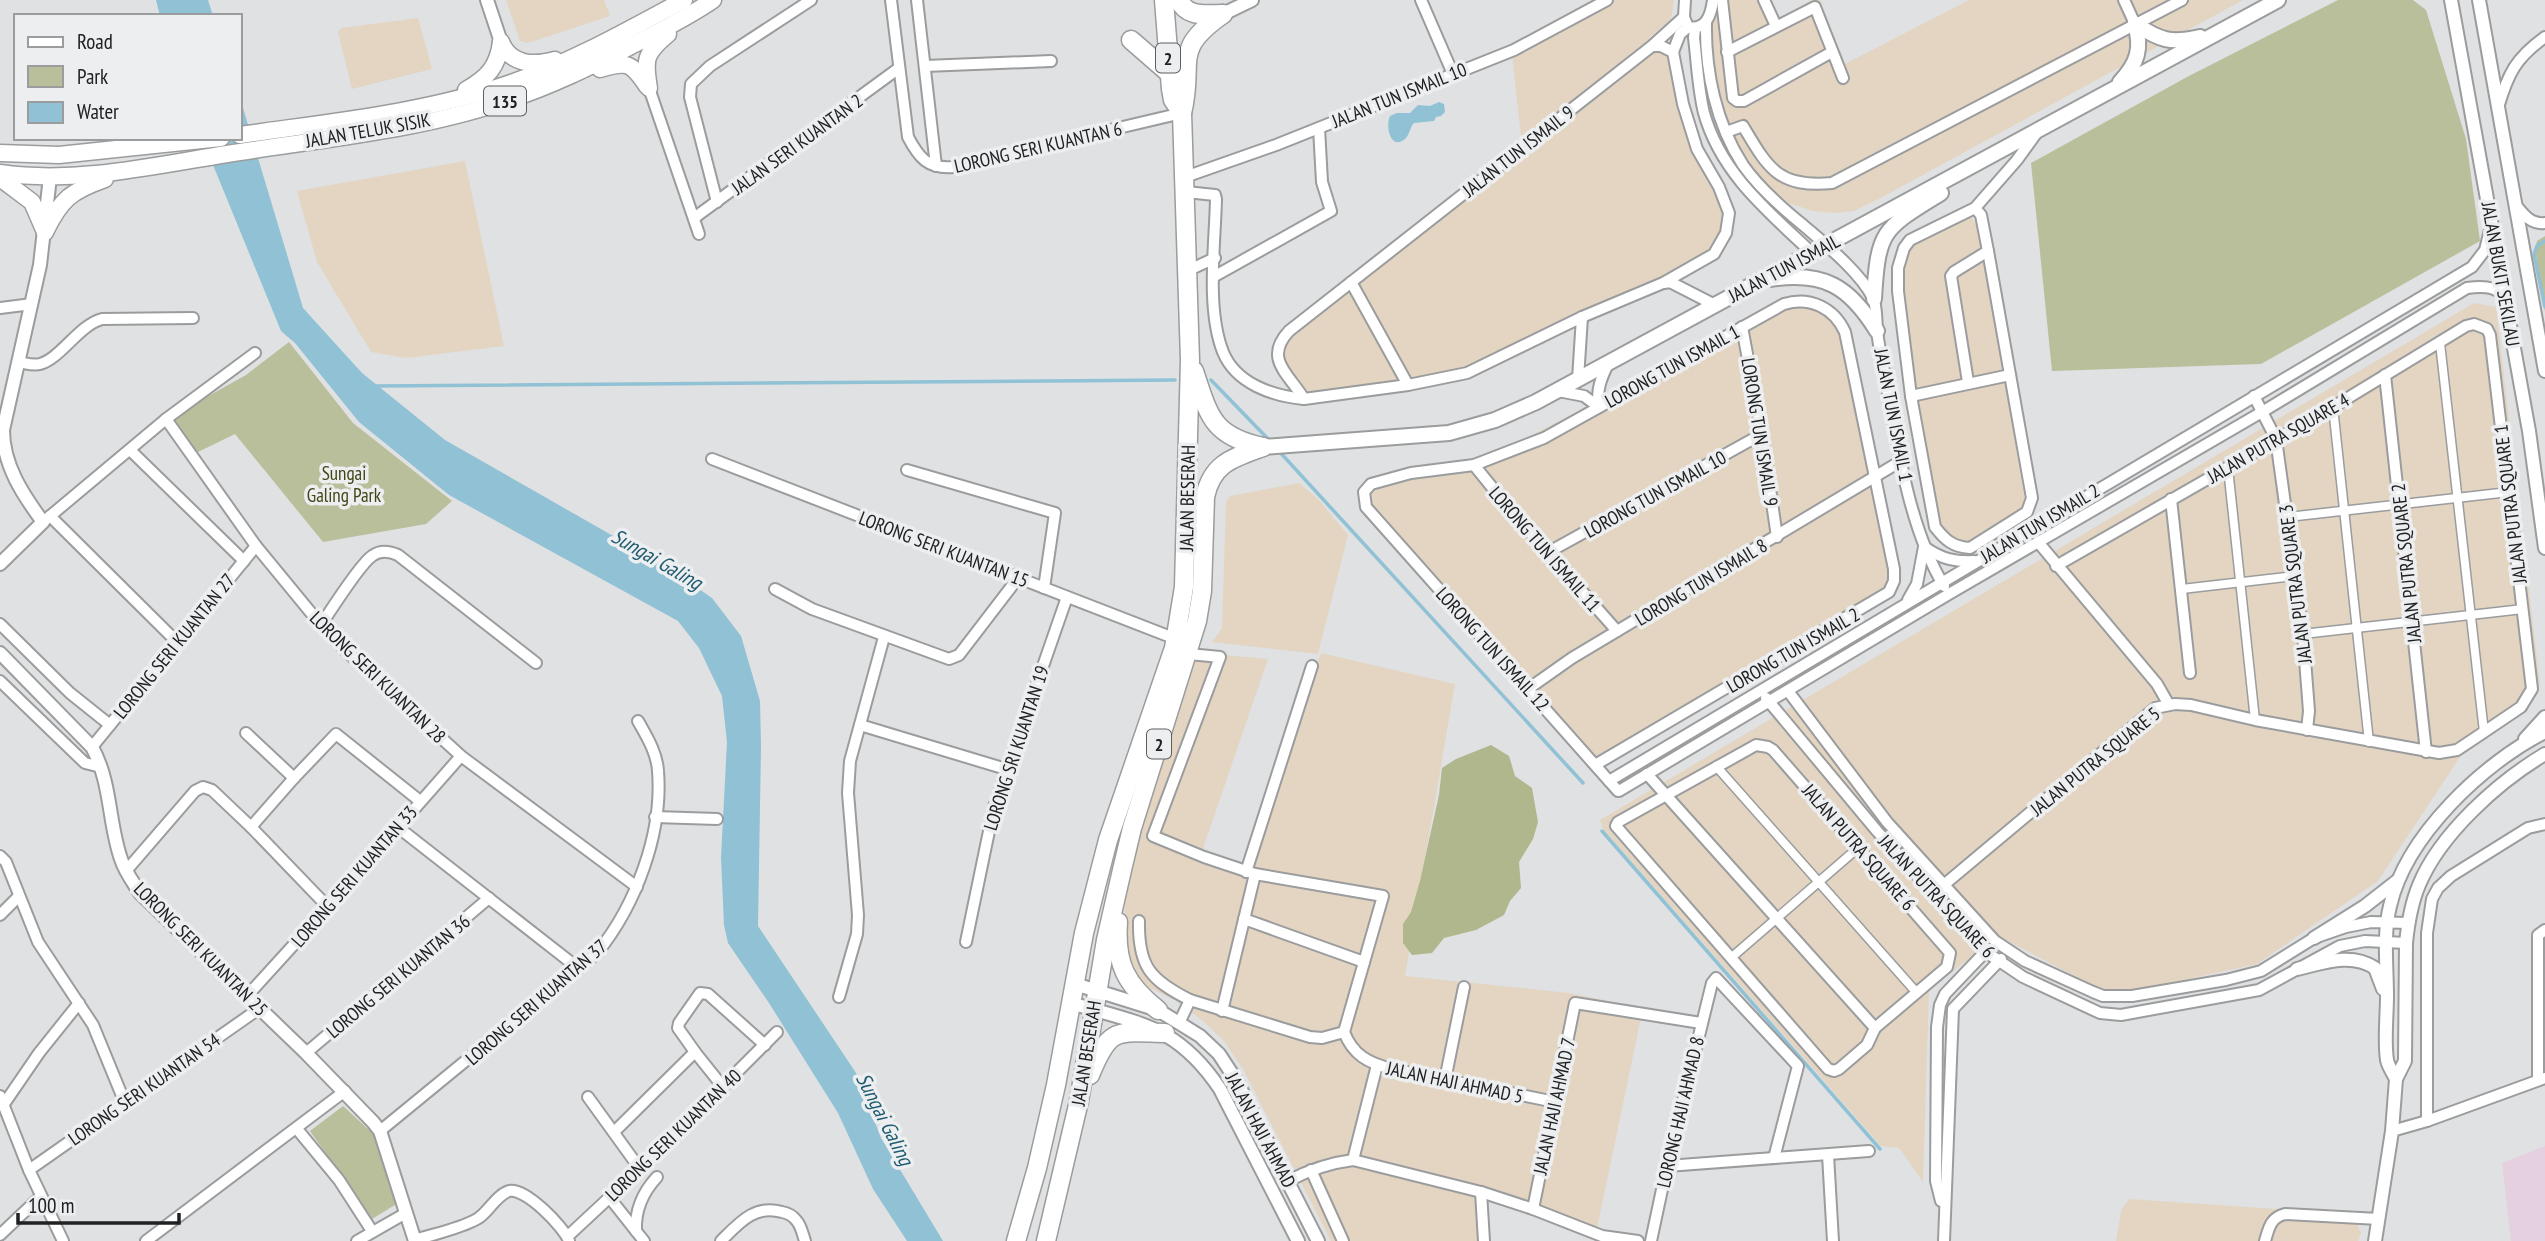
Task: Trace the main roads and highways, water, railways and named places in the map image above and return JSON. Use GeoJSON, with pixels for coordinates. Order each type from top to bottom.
{"type":"FeatureCollection","features":[{"type":"Feature","properties":{"kind":"highway","name":"JALAN BESERAH"},"geometry":{"type":"LineString","coordinates":[[1016,1241],[1037,1168],[1056,1085],[1084,933],[1108,840],[1175,639],[1184,587],[1190,360],[1185,185],[1182,113],[1173,100],[1164,0]]}},
{"type":"Feature","properties":{"kind":"highway","name":"2"},"geometry":{"type":"LineString","coordinates":[[1179,0],[1189,12],[1223,14],[1205,27],[1191,44],[1186,64],[1186,96],[1182,113]]}},
{"type":"Feature","properties":{"kind":"highway"},"geometry":{"type":"LineString","coordinates":[[1132,40],[1169,73]]}},
{"type":"Feature","properties":{"kind":"highway","name":"2"},"geometry":{"type":"LineString","coordinates":[[1190,360],[1211,417],[1223,432],[1241,443],[1266,447]]}},
{"type":"Feature","properties":{"kind":"highway","name":"JALAN BESERAH"},"geometry":{"type":"LineString","coordinates":[[1049,1239],[1079,1101],[1097,989],[1132,828],[1198,621],[1202,592],[1205,497],[1214,472],[1224,463],[1266,447]]}},
{"type":"Feature","properties":{"kind":"highway"},"geometry":{"type":"LineString","coordinates":[[1122,870],[1116,940],[1120,958],[1125,974],[1137,993],[1158,1010]]}},
{"type":"Feature","properties":{"kind":"highway"},"geometry":{"type":"LineString","coordinates":[[1079,1101],[1104,1043],[1115,1035],[1128,1032],[1165,1033]]}},
{"type":"Feature","properties":{"kind":"main road","name":"JALAN TUN ISMAIL"},"geometry":{"type":"LineString","coordinates":[[1266,447],[1449,433],[1495,420],[1556,391],[2278,0]]}},
{"type":"Feature","properties":{"kind":"main road","name":"JALAN TELUK SISIK"},"geometry":{"type":"LineString","coordinates":[[242,135],[276,138],[331,123],[447,101],[511,83],[584,52],[680,1]]}},
{"type":"Feature","properties":{"kind":"main road"},"geometry":{"type":"LineString","coordinates":[[564,80],[618,64],[629,65],[636,68],[649,88],[646,62],[653,47],[708,3]]}},
{"type":"Feature","properties":{"kind":"main road","name":"JALAN TELUK SISIK"},"geometry":{"type":"LineString","coordinates":[[0,153],[38,156],[111,151],[197,150],[276,138],[387,129],[506,101],[564,80],[708,3]]}},
{"type":"Feature","properties":{"kind":"main road"},"geometry":{"type":"LineString","coordinates":[[2115,89],[2131,71],[2138,55],[2139,40],[2135,24],[2165,40],[2183,41],[2218,33]]}},
{"type":"Feature","properties":{"kind":"main road"},"geometry":{"type":"LineString","coordinates":[[447,101],[487,77],[499,57],[501,42],[506,53],[516,60],[530,62],[546,62],[584,52]]}},
{"type":"Feature","properties":{"kind":"main road","name":"JALAN TELUK SISIK"},"geometry":{"type":"LineString","coordinates":[[0,173],[51,177],[137,168],[197,150],[217,140]]}},
{"type":"Feature","properties":{"kind":"main road"},"geometry":{"type":"LineString","coordinates":[[51,177],[52,170],[61,164],[111,151]]}},
{"type":"Feature","properties":{"kind":"main road"},"geometry":{"type":"LineString","coordinates":[[0,178],[32,202],[45,232],[58,207],[72,193],[137,168]]}},
{"type":"Feature","properties":{"kind":"main road"},"geometry":{"type":"LineString","coordinates":[[1874,299],[1878,252],[1886,233],[1898,221],[1945,191],[1955,176]]}},
{"type":"Feature","properties":{"kind":"main road"},"geometry":{"type":"LineString","coordinates":[[1755,283],[1800,277],[1827,282],[1846,292],[1860,304],[1877,331]]}},
{"type":"Feature","properties":{"kind":"water"},"geometry":{"type":"Polygon","coordinates":[[[156,0],[208,0],[212,14],[160,14],[156,0]]]}},
{"type":"Feature","properties":{"kind":"water"},"geometry":{"type":"Polygon","coordinates":[[[1439,102],[1444,104],[1445,112],[1441,116],[1434,121],[1414,123],[1406,138],[1401,142],[1393,140],[1389,131],[1390,116],[1410,113],[1418,105],[1430,106],[1439,102]]]}},
{"type":"Feature","properties":{"kind":"water"},"geometry":{"type":"Polygon","coordinates":[[[242,105],[303,308],[362,373],[445,440],[664,565],[712,598],[741,636],[760,701],[758,926],[856,1073],[881,1138],[943,1241],[907,1241],[873,1189],[838,1113],[728,943],[724,925],[721,858],[727,742],[722,696],[699,648],[678,621],[449,495],[359,422],[295,343],[281,331],[203,140],[242,140],[242,105]]]}},
{"type":"Feature","properties":{"kind":"waterway"},"geometry":{"type":"LineString","coordinates":[[2545,241],[2537,246],[2534,254],[2545,307]]}},
{"type":"Feature","properties":{"kind":"waterway"},"geometry":{"type":"LineString","coordinates":[[376,386],[1175,380]]}},
{"type":"Feature","properties":{"kind":"waterway"},"geometry":{"type":"LineString","coordinates":[[1211,380],[1270,441]]}},
{"type":"Feature","properties":{"kind":"waterway"},"geometry":{"type":"LineString","coordinates":[[1277,449],[1583,783]]}},
{"type":"Feature","properties":{"kind":"waterway"},"geometry":{"type":"LineString","coordinates":[[1602,831],[1880,1149]]}},
{"type":"Feature","properties":{"kind":"park label","name":"Sungai Galing Park"},"geometry":{"type":"Point","coordinates":[344,484]}},
{"type":"Feature","properties":{"kind":"water label","name":"Sungai Galing"},"geometry":{"type":"Point","coordinates":[657,559]}},
{"type":"Feature","properties":{"kind":"water label","name":"Sungai Galing"},"geometry":{"type":"Point","coordinates":[885,1119]}}]}
